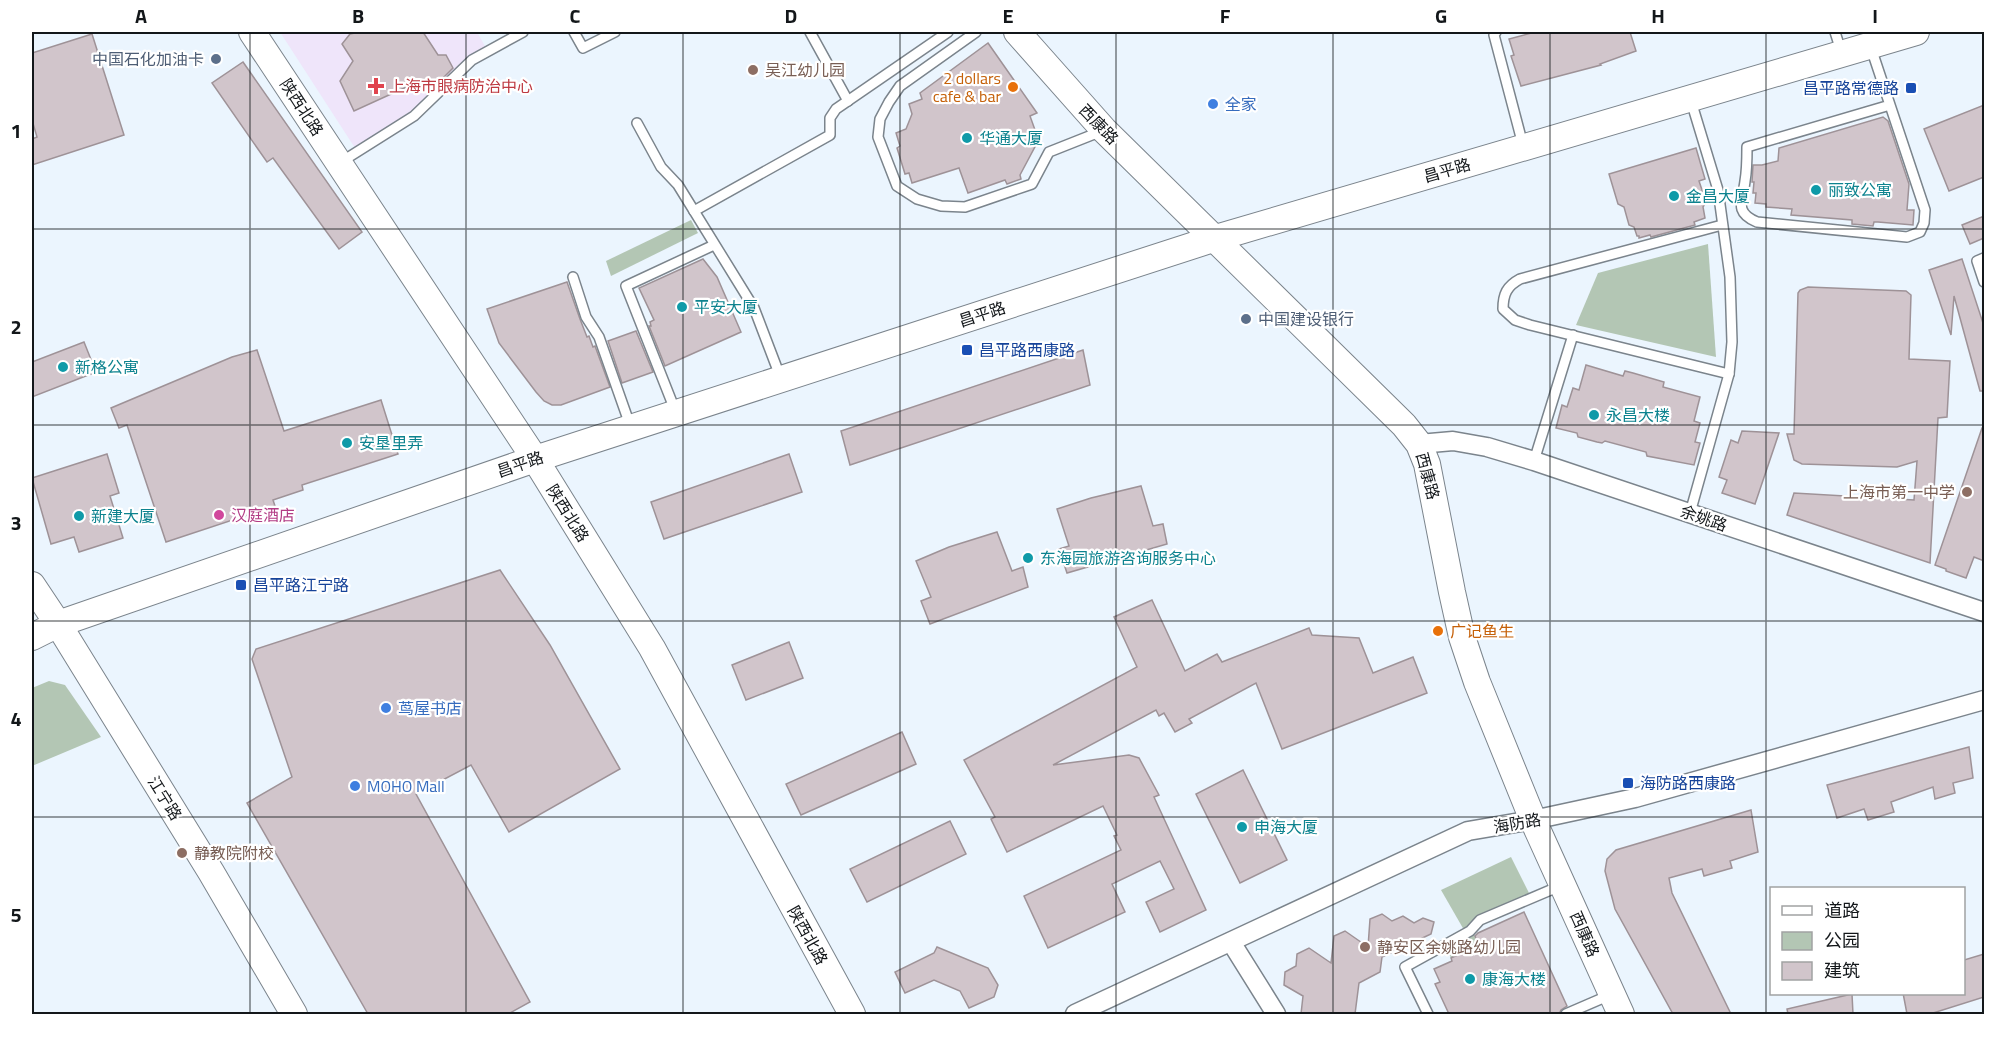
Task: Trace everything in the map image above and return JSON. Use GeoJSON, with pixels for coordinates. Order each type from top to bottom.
{"type":"FeatureCollection","features":[{"type":"Feature","properties":{"kind":"street","name":"陕西北路"},"geometry":{"type":"LineString","coordinates":[[252,32],[534,459],[652,648],[852,1014]]}},
{"type":"Feature","properties":{"kind":"street","name":"西康路"},"geometry":{"type":"LineString","coordinates":[[1017,32],[1104,130],[1404,425],[1419,444],[1427,464],[1462,638],[1477,682],[1533,820],[1616,1004]]}},
{"type":"Feature","properties":{"kind":"street","name":"昌平路"},"geometry":{"type":"LineString","coordinates":[[32,637],[58,624],[534,459],[1216,238],[1691,98],[1839,43],[1871,45],[1916,32]]}},
{"type":"Feature","properties":{"kind":"street","name":"余姚路"},"geometry":{"type":"LineString","coordinates":[[1419,444],[1454,441],[1487,447],[1984,612]]}},
{"type":"Feature","properties":{"kind":"street","name":"江宁路"},"geometry":{"type":"LineString","coordinates":[[32,585],[211,872],[294,1014]]}},
{"type":"Feature","properties":{"kind":"street","name":"昌平路"},"geometry":{"type":"LineString","coordinates":[[32,621],[58,624]]}},
{"type":"Feature","properties":{"kind":"street","name":"海防路"},"geometry":{"type":"LineString","coordinates":[[1075,1014],[1468,831],[1533,820],[1635,798],[1984,700]]}},
{"type":"Feature","properties":{"kind":"street"},"geometry":{"type":"LineString","coordinates":[[1231,942],[1275,1014]]}},
{"type":"Feature","properties":{"kind":"lane"},"geometry":{"type":"LineString","coordinates":[[339,163],[414,116],[472,60],[523,32]]}},
{"type":"Feature","properties":{"kind":"lane"},"geometry":{"type":"LineString","coordinates":[[574,32],[583,48],[615,32]]}},
{"type":"Feature","properties":{"kind":"lane"},"geometry":{"type":"LineString","coordinates":[[810,32],[848,101]]}},
{"type":"Feature","properties":{"kind":"lane"},"geometry":{"type":"LineString","coordinates":[[694,211],[830,135],[830,118],[836,109],[948,32]]}},
{"type":"Feature","properties":{"kind":"lane"},"geometry":{"type":"LineString","coordinates":[[976,32],[900,86],[880,119],[878,137],[897,186],[917,199],[941,206],[965,207],[1032,184],[1049,152],[1104,130]]}},
{"type":"Feature","properties":{"kind":"lane"},"geometry":{"type":"LineString","coordinates":[[1496,32],[1494,34],[1524,148]]}},
{"type":"Feature","properties":{"kind":"lane"},"geometry":{"type":"LineString","coordinates":[[1871,45],[1925,210],[1924,223],[1920,232],[1908,237],[1757,222],[1744,214],[1741,200],[1745,184],[1747,147],[1890,105]]}},
{"type":"Feature","properties":{"kind":"lane"},"geometry":{"type":"LineString","coordinates":[[1690,513],[1730,374],[1732,342],[1730,277],[1718,190],[1691,98]]}},
{"type":"Feature","properties":{"kind":"lane"},"geometry":{"type":"LineString","coordinates":[[637,123],[660,167],[678,185],[754,308],[781,379]]}},
{"type":"Feature","properties":{"kind":"lane"},"geometry":{"type":"LineString","coordinates":[[1722,225],[1520,279],[1509,285],[1503,299],[1503,309],[1515,320],[1730,374]]}},
{"type":"Feature","properties":{"kind":"lane"},"geometry":{"type":"LineString","coordinates":[[676,413],[626,286],[714,245]]}},
{"type":"Feature","properties":{"kind":"lane"},"geometry":{"type":"LineString","coordinates":[[1984,258],[1977,261],[1984,282]]}},
{"type":"Feature","properties":{"kind":"lane"},"geometry":{"type":"LineString","coordinates":[[573,277],[586,317],[599,337],[631,427]]}},
{"type":"Feature","properties":{"kind":"lane"},"geometry":{"type":"LineString","coordinates":[[1534,461],[1573,335]]}},
{"type":"Feature","properties":{"kind":"lane"},"geometry":{"type":"LineString","coordinates":[[1428,1014],[1406,967],[1470,931],[1480,920],[1563,885]]}},
{"type":"Feature","properties":{"kind":"lane"},"geometry":{"type":"LineString","coordinates":[[1566,1014],[1616,1004]]}},
{"type":"Feature","properties":{"kind":"shaded area","name":"上海市眼病防治中心"},"geometry":{"type":"Polygon","coordinates":[[[280,32],[477,32],[486,48],[466,58],[409,114],[355,148],[280,32]]]}},
{"type":"Feature","properties":{"kind":"green space"},"geometry":{"type":"Polygon","coordinates":[[[691,220],[698,233],[611,276],[606,261],[691,220]]]}},
{"type":"Feature","properties":{"kind":"green space"},"geometry":{"type":"Polygon","coordinates":[[[1708,244],[1716,357],[1576,325],[1598,273],[1708,244]]]}},
{"type":"Feature","properties":{"kind":"green space"},"geometry":{"type":"Polygon","coordinates":[[[49,681],[65,685],[101,737],[32,766],[32,688],[49,681]]]}},
{"type":"Feature","properties":{"kind":"green space"},"geometry":{"type":"Polygon","coordinates":[[[1511,857],[1530,895],[1464,930],[1441,890],[1511,857]]]}},
{"type":"Feature","properties":{"kind":"green space"},"geometry":{"type":"Polygon","coordinates":[[[1474,934],[1479,945],[1451,958],[1446,947],[1474,934]]]}},
{"type":"Feature","properties":{"kind":"building"},"geometry":{"type":"Polygon","coordinates":[[[423,32],[438,55],[446,55],[453,68],[432,89],[424,79],[354,111],[340,81],[353,61],[342,44],[350,34],[423,32]]]}},
{"type":"Feature","properties":{"kind":"building"},"geometry":{"type":"Polygon","coordinates":[[[1535,32],[1630,32],[1636,51],[1601,65],[1521,86],[1511,56],[1514,55],[1509,39],[1535,32]]]}},
{"type":"Feature","properties":{"kind":"building"},"geometry":{"type":"Polygon","coordinates":[[[92,34],[124,135],[32,165],[32,139],[37,137],[32,120],[32,53],[92,34]]]}},
{"type":"Feature","properties":{"kind":"building","name":"华通大厦"},"geometry":{"type":"Polygon","coordinates":[[[988,43],[1037,113],[1030,116],[1040,144],[1036,145],[1020,175],[1021,179],[1007,184],[1005,180],[968,193],[959,168],[912,183],[909,173],[905,174],[897,148],[900,146],[896,133],[906,129],[912,114],[909,104],[922,99],[920,93],[988,43]]]}},
{"type":"Feature","properties":{"kind":"building"},"geometry":{"type":"Polygon","coordinates":[[[243,62],[362,232],[339,249],[273,158],[267,162],[212,83],[243,62]]]}},
{"type":"Feature","properties":{"kind":"building"},"geometry":{"type":"Polygon","coordinates":[[[1984,105],[1984,177],[1949,191],[1924,129],[1984,105]]]}},
{"type":"Feature","properties":{"kind":"building"},"geometry":{"type":"Polygon","coordinates":[[[1883,117],[1888,121],[1909,184],[1907,210],[1914,210],[1913,225],[1878,222],[1874,222],[1873,226],[1852,224],[1852,220],[1791,215],[1792,209],[1766,207],[1766,204],[1755,203],[1756,193],[1753,193],[1754,182],[1752,182],[1753,165],[1778,161],[1779,148],[1883,117]]]}},
{"type":"Feature","properties":{"kind":"building","name":"金昌大厦"},"geometry":{"type":"Polygon","coordinates":[[[1696,148],[1705,179],[1699,181],[1706,202],[1703,207],[1705,218],[1694,222],[1695,225],[1639,238],[1634,227],[1629,225],[1624,207],[1618,204],[1609,174],[1696,148]]]}},
{"type":"Feature","properties":{"kind":"building"},"geometry":{"type":"Polygon","coordinates":[[[1984,216],[1984,238],[1970,244],[1962,225],[1984,216]]]}},
{"type":"Feature","properties":{"kind":"building","name":"平安大厦"},"geometry":{"type":"Polygon","coordinates":[[[703,259],[717,277],[741,332],[665,366],[649,326],[654,320],[639,288],[703,259]]]}},
{"type":"Feature","properties":{"kind":"building"},"geometry":{"type":"Polygon","coordinates":[[[1962,259],[1984,326],[1984,391],[1980,391],[1954,296],[1951,335],[1929,270],[1962,259]]]}},
{"type":"Feature","properties":{"kind":"building"},"geometry":{"type":"Polygon","coordinates":[[[567,282],[587,337],[589,336],[593,347],[595,346],[610,387],[561,405],[552,405],[544,401],[536,392],[499,343],[487,309],[567,282]]]}},
{"type":"Feature","properties":{"kind":"building"},"geometry":{"type":"Polygon","coordinates":[[[1808,287],[1906,291],[1911,295],[1909,359],[1950,361],[1947,417],[1938,418],[1930,563],[1787,515],[1794,493],[1914,500],[1917,461],[1897,467],[1802,464],[1794,460],[1787,434],[1794,434],[1798,293],[1808,287]]]}},
{"type":"Feature","properties":{"kind":"building"},"geometry":{"type":"Polygon","coordinates":[[[636,331],[653,372],[622,383],[608,341],[636,331]]]}},
{"type":"Feature","properties":{"kind":"building","name":"新格公寓"},"geometry":{"type":"Polygon","coordinates":[[[84,342],[96,372],[32,397],[32,362],[84,342]]]}},
{"type":"Feature","properties":{"kind":"building"},"geometry":{"type":"Polygon","coordinates":[[[257,350],[284,431],[381,400],[398,454],[302,485],[303,490],[273,500],[275,506],[166,542],[127,425],[119,428],[111,408],[232,357],[257,350]]]}},
{"type":"Feature","properties":{"kind":"building"},"geometry":{"type":"Polygon","coordinates":[[[1083,350],[1090,385],[850,465],[841,431],[1083,350]]]}},
{"type":"Feature","properties":{"kind":"building","name":"永昌大楼"},"geometry":{"type":"Polygon","coordinates":[[[1586,365],[1623,376],[1625,371],[1633,373],[1664,382],[1663,387],[1700,397],[1694,421],[1700,423],[1695,442],[1700,443],[1694,465],[1647,456],[1646,452],[1605,441],[1602,443],[1578,437],[1577,433],[1556,428],[1562,405],[1567,407],[1573,388],[1579,390],[1586,365]]]}},
{"type":"Feature","properties":{"kind":"building"},"geometry":{"type":"Polygon","coordinates":[[[1982,428],[1984,428],[1984,561],[1974,557],[1966,578],[1935,565],[1982,428]]]}},
{"type":"Feature","properties":{"kind":"building"},"geometry":{"type":"Polygon","coordinates":[[[1742,431],[1779,433],[1755,504],[1722,493],[1727,480],[1719,477],[1731,440],[1738,443],[1742,431]]]}},
{"type":"Feature","properties":{"kind":"building","name":"新建大厦"},"geometry":{"type":"Polygon","coordinates":[[[107,454],[119,493],[110,496],[123,538],[79,552],[74,537],[51,544],[32,478],[107,454]]]}},
{"type":"Feature","properties":{"kind":"building"},"geometry":{"type":"Polygon","coordinates":[[[789,454],[802,492],[664,539],[651,502],[789,454]]]}},
{"type":"Feature","properties":{"kind":"building"},"geometry":{"type":"Polygon","coordinates":[[[1141,486],[1153,526],[1163,524],[1167,544],[1067,573],[1059,549],[1069,546],[1057,509],[1141,486]]]}},
{"type":"Feature","properties":{"kind":"building"},"geometry":{"type":"Polygon","coordinates":[[[997,532],[1012,571],[1023,567],[1028,587],[930,624],[921,601],[931,597],[916,561],[949,547],[997,532]]]}},
{"type":"Feature","properties":{"kind":"building","name":"MOHO Mall"},"geometry":{"type":"Polygon","coordinates":[[[500,570],[550,645],[620,769],[509,832],[471,765],[416,794],[530,1002],[508,1014],[368,1014],[247,803],[292,777],[252,659],[256,649],[500,570]]]}},
{"type":"Feature","properties":{"kind":"building"},"geometry":{"type":"Polygon","coordinates":[[[1152,600],[1185,671],[1217,654],[1222,662],[1309,628],[1312,635],[1359,638],[1373,673],[1413,657],[1427,693],[1282,749],[1256,683],[1189,719],[1192,723],[1175,732],[1164,713],[1159,716],[1156,710],[1053,765],[1129,755],[1139,758],[1159,795],[1154,797],[1206,910],[1160,932],[1146,902],[1174,889],[1160,861],[1112,884],[1125,912],[1048,948],[1024,896],[1121,850],[1114,836],[1117,835],[1103,806],[1007,852],[991,819],[995,817],[964,760],[1137,667],[1114,617],[1152,600]]]}},
{"type":"Feature","properties":{"kind":"building"},"geometry":{"type":"Polygon","coordinates":[[[789,642],[803,678],[746,700],[732,665],[789,642]]]}},
{"type":"Feature","properties":{"kind":"building"},"geometry":{"type":"Polygon","coordinates":[[[902,732],[916,764],[801,815],[786,784],[902,732]]]}},
{"type":"Feature","properties":{"kind":"building"},"geometry":{"type":"Polygon","coordinates":[[[1969,747],[1973,778],[1953,783],[1955,793],[1935,799],[1933,787],[1891,802],[1894,812],[1868,820],[1864,809],[1837,818],[1827,785],[1969,747]]]}},
{"type":"Feature","properties":{"kind":"building","name":"申海大厦"},"geometry":{"type":"Polygon","coordinates":[[[1243,770],[1287,860],[1240,883],[1196,794],[1243,770]]]}},
{"type":"Feature","properties":{"kind":"building"},"geometry":{"type":"Polygon","coordinates":[[[1751,810],[1758,852],[1730,861],[1732,868],[1704,876],[1702,869],[1669,878],[1672,893],[1731,1014],[1673,1014],[1615,909],[1605,871],[1607,859],[1616,850],[1751,810]]]}},
{"type":"Feature","properties":{"kind":"building"},"geometry":{"type":"Polygon","coordinates":[[[950,821],[966,854],[867,902],[850,869],[950,821]]]}},
{"type":"Feature","properties":{"kind":"building"},"geometry":{"type":"Polygon","coordinates":[[[1524,912],[1567,1006],[1559,1014],[1449,1014],[1435,984],[1440,982],[1434,969],[1479,945],[1475,936],[1478,933],[1524,912]]]}},
{"type":"Feature","properties":{"kind":"building"},"geometry":{"type":"Polygon","coordinates":[[[1382,914],[1392,921],[1403,916],[1414,923],[1423,918],[1434,922],[1431,934],[1382,957],[1380,972],[1359,983],[1355,1014],[1301,1014],[1303,996],[1284,985],[1285,972],[1296,966],[1297,954],[1309,948],[1331,963],[1334,936],[1345,931],[1368,947],[1370,919],[1382,914]]]}},
{"type":"Feature","properties":{"kind":"building"},"geometry":{"type":"Polygon","coordinates":[[[937,947],[988,968],[998,985],[994,997],[969,1008],[960,991],[934,980],[905,993],[895,972],[934,953],[937,947]]]}},
{"type":"Feature","properties":{"kind":"building"},"geometry":{"type":"Polygon","coordinates":[[[1984,954],[1984,997],[1930,1014],[1907,1014],[1903,995],[1965,995],[1965,960],[1984,954]]]}},
{"type":"Feature","properties":{"kind":"building"},"geometry":{"type":"Polygon","coordinates":[[[1852,995],[1853,1014],[1788,1014],[1787,1009],[1852,995]]]}},
{"type":"Feature","properties":{"kind":"place","name":"中国石化加油卡"},"geometry":{"type":"Point","coordinates":[216,59]}},
{"type":"Feature","properties":{"kind":"place","name":"吴江幼儿园"},"geometry":{"type":"Point","coordinates":[753,70]}},
{"type":"Feature","properties":{"kind":"place","name":"上海市眼病防治中心"},"geometry":{"type":"Point","coordinates":[376,86]}},
{"type":"Feature","properties":{"kind":"place","name":"2 dollars cafe & bar"},"geometry":{"type":"Point","coordinates":[1013,87]}},
{"type":"Feature","properties":{"kind":"place","name":"昌平路常德路"},"geometry":{"type":"Point","coordinates":[1911,88]}},
{"type":"Feature","properties":{"kind":"place","name":"全家"},"geometry":{"type":"Point","coordinates":[1213,104]}},
{"type":"Feature","properties":{"kind":"place","name":"华通大厦"},"geometry":{"type":"Point","coordinates":[967,138]}},
{"type":"Feature","properties":{"kind":"place","name":"丽致公寓"},"geometry":{"type":"Point","coordinates":[1816,190]}},
{"type":"Feature","properties":{"kind":"place","name":"金昌大厦"},"geometry":{"type":"Point","coordinates":[1674,196]}},
{"type":"Feature","properties":{"kind":"place","name":"平安大厦"},"geometry":{"type":"Point","coordinates":[682,307]}},
{"type":"Feature","properties":{"kind":"place","name":"中国建设银行"},"geometry":{"type":"Point","coordinates":[1246,319]}},
{"type":"Feature","properties":{"kind":"place","name":"昌平路西康路"},"geometry":{"type":"Point","coordinates":[967,350]}},
{"type":"Feature","properties":{"kind":"place","name":"新格公寓"},"geometry":{"type":"Point","coordinates":[63,367]}},
{"type":"Feature","properties":{"kind":"place","name":"永昌大楼"},"geometry":{"type":"Point","coordinates":[1594,415]}},
{"type":"Feature","properties":{"kind":"place","name":"安垦里弄"},"geometry":{"type":"Point","coordinates":[347,443]}},
{"type":"Feature","properties":{"kind":"place","name":"上海市第一中学"},"geometry":{"type":"Point","coordinates":[1967,492]}},
{"type":"Feature","properties":{"kind":"place","name":"汉庭酒店"},"geometry":{"type":"Point","coordinates":[219,515]}},
{"type":"Feature","properties":{"kind":"place","name":"新建大厦"},"geometry":{"type":"Point","coordinates":[79,516]}},
{"type":"Feature","properties":{"kind":"place","name":"东海园旅游咨询服务中心"},"geometry":{"type":"Point","coordinates":[1028,558]}},
{"type":"Feature","properties":{"kind":"place","name":"昌平路江宁路"},"geometry":{"type":"Point","coordinates":[241,585]}},
{"type":"Feature","properties":{"kind":"place","name":"广记鱼生"},"geometry":{"type":"Point","coordinates":[1438,631]}},
{"type":"Feature","properties":{"kind":"place","name":"茑屋书店"},"geometry":{"type":"Point","coordinates":[386,708]}},
{"type":"Feature","properties":{"kind":"place","name":"海防路西康路"},"geometry":{"type":"Point","coordinates":[1628,783]}},
{"type":"Feature","properties":{"kind":"place","name":"MOHO Mall"},"geometry":{"type":"Point","coordinates":[355,786]}},
{"type":"Feature","properties":{"kind":"place","name":"申海大厦"},"geometry":{"type":"Point","coordinates":[1242,827]}},
{"type":"Feature","properties":{"kind":"place","name":"静教院附校"},"geometry":{"type":"Point","coordinates":[182,853]}},
{"type":"Feature","properties":{"kind":"place","name":"静安区余姚路幼儿园"},"geometry":{"type":"Point","coordinates":[1365,947]}},
{"type":"Feature","properties":{"kind":"place","name":"康海大楼"},"geometry":{"type":"Point","coordinates":[1470,979]}}]}
